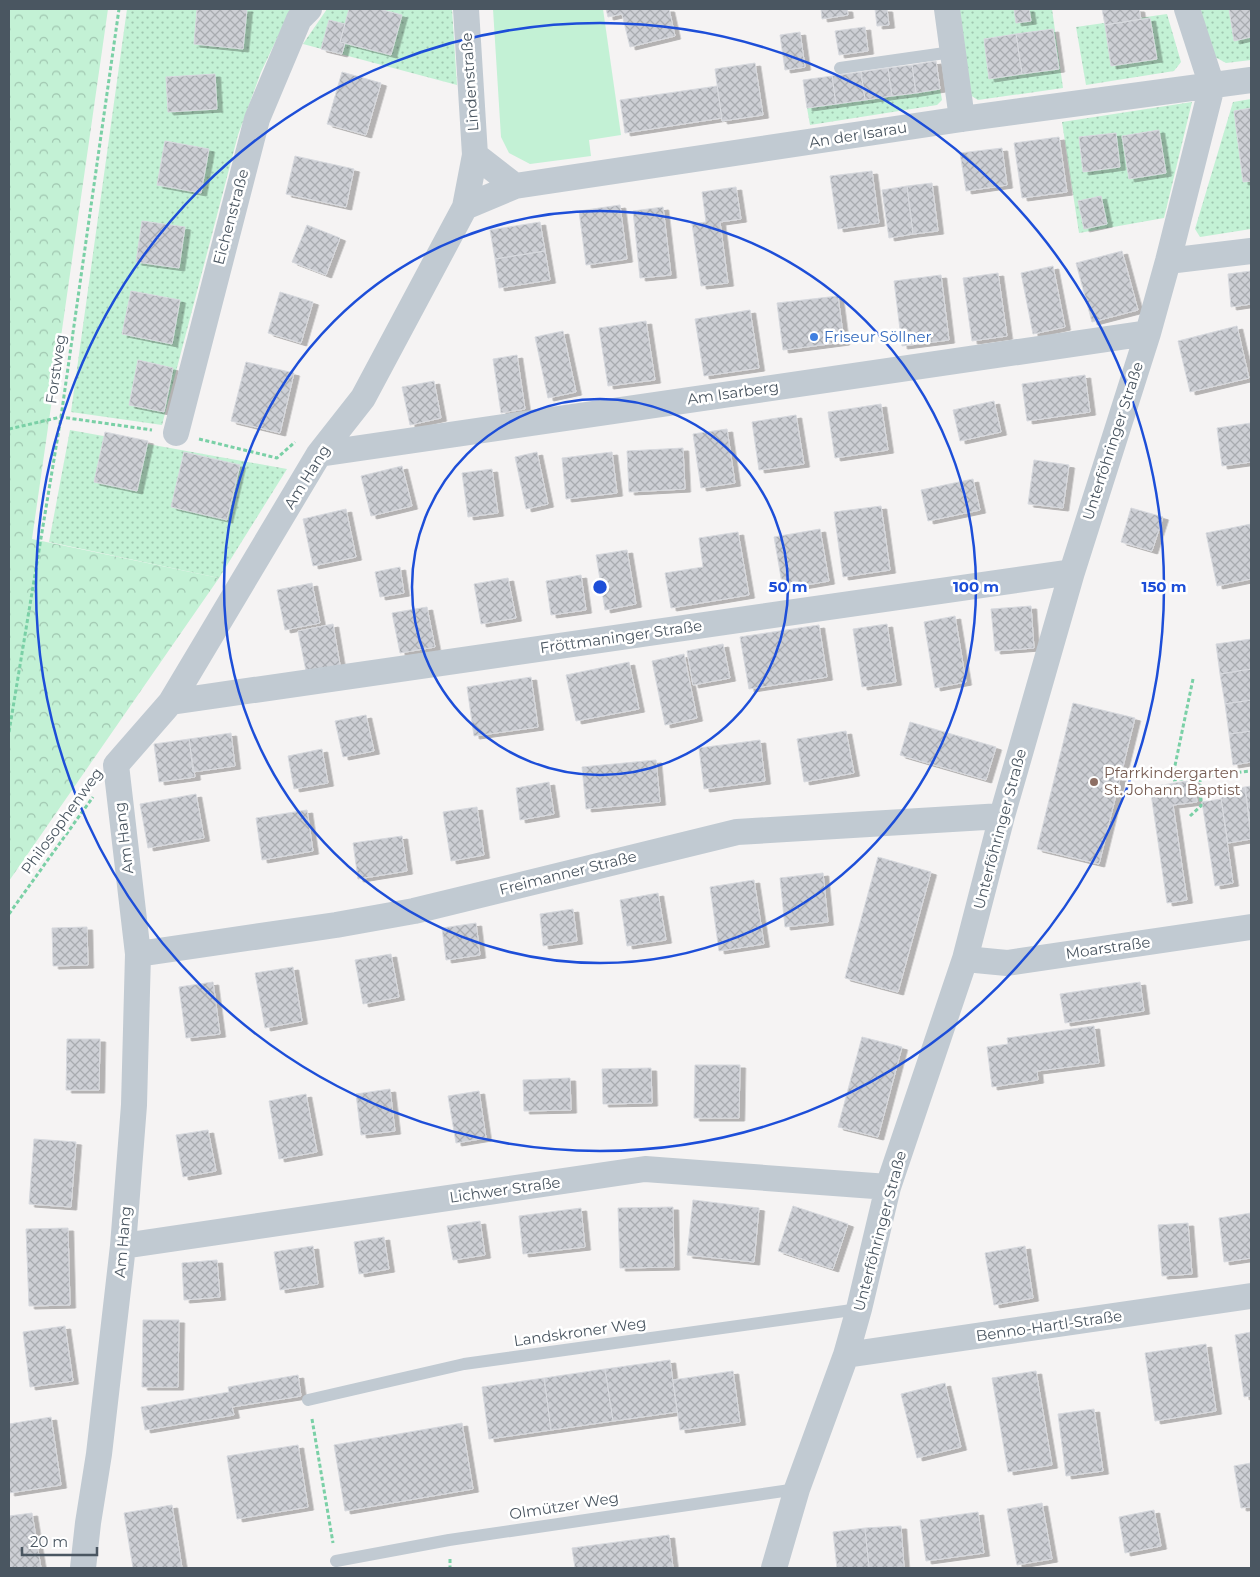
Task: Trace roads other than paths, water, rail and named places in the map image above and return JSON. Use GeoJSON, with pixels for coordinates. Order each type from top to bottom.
{"type":"FeatureCollection","features":[{"type":"Feature","properties":{"kind":"street","name":"Eichenstraße"},"geometry":{"type":"LineString","coordinates":[[176,433],[257,119],[299,18],[309,9]]}},
{"type":"Feature","properties":{"kind":"street","name":"Lindenstraße"},"geometry":{"type":"LineString","coordinates":[[466,9],[475,155]]}},
{"type":"Feature","properties":{"kind":"street"},"geometry":{"type":"LineString","coordinates":[[947,9],[962,119]]}},
{"type":"Feature","properties":{"kind":"street"},"geometry":{"type":"LineString","coordinates":[[1187,9],[1212,86]]}},
{"type":"Feature","properties":{"kind":"street","name":"An der Isarau"},"geometry":{"type":"LineString","coordinates":[[515,186],[962,119],[1251,80]]}},
{"type":"Feature","properties":{"kind":"street","name":"Unterföhringer Straße"},"geometry":{"type":"LineString","coordinates":[[774,1568],[797,1488],[846,1355],[888,1187],[965,959],[1002,816],[1072,572],[1148,333],[1212,86]]}},
{"type":"Feature","properties":{"kind":"street"},"geometry":{"type":"LineString","coordinates":[[475,155],[515,186]]}},
{"type":"Feature","properties":{"kind":"street","name":"Am Hang"},"geometry":{"type":"LineString","coordinates":[[83,1568],[100,1444],[123,1246],[134,1105],[138,954],[116,765],[171,702],[319,454],[363,398],[465,206],[475,155]]}},
{"type":"Feature","properties":{"kind":"street"},"geometry":{"type":"LineString","coordinates":[[465,206],[515,186]]}},
{"type":"Feature","properties":{"kind":"street"},"geometry":{"type":"LineString","coordinates":[[1168,261],[1251,251]]}},
{"type":"Feature","properties":{"kind":"street","name":"Am Isarberg"},"geometry":{"type":"LineString","coordinates":[[319,454],[1148,333]]}},
{"type":"Feature","properties":{"kind":"street","name":"Fröttmaninger Straße"},"geometry":{"type":"LineString","coordinates":[[171,702],[1072,572]]}},
{"type":"Feature","properties":{"kind":"street","name":"Freimanner Straße"},"geometry":{"type":"LineString","coordinates":[[138,954],[336,925],[414,911],[738,832],[1002,816]]}},
{"type":"Feature","properties":{"kind":"street","name":"Moarstraße"},"geometry":{"type":"LineString","coordinates":[[965,959],[1007,963],[1251,927]]}},
{"type":"Feature","properties":{"kind":"street","name":"Lichwer Straße"},"geometry":{"type":"LineString","coordinates":[[123,1246],[645,1169],[888,1187]]}},
{"type":"Feature","properties":{"kind":"street","name":"Benno-Hartl-Straße"},"geometry":{"type":"LineString","coordinates":[[846,1355],[1251,1296]]}},
{"type":"Feature","properties":{"kind":"lane"},"geometry":{"type":"LineString","coordinates":[[840,68],[952,52]]}},
{"type":"Feature","properties":{"kind":"lane","name":"Landskroner Weg"},"geometry":{"type":"LineString","coordinates":[[308,1400],[464,1364],[859,1309]]}},
{"type":"Feature","properties":{"kind":"lane","name":"Olmützer Weg"},"geometry":{"type":"LineString","coordinates":[[336,1561],[449,1540],[797,1488]]}},
{"type":"Feature","properties":{"kind":"place","name":"Friseur Söllner"},"geometry":{"type":"Point","coordinates":[814,337]}},
{"type":"Feature","properties":{"kind":"place","name":"Pfarrkindergarten St. Johann Baptist"},"geometry":{"type":"Point","coordinates":[1094,782]}}]}
